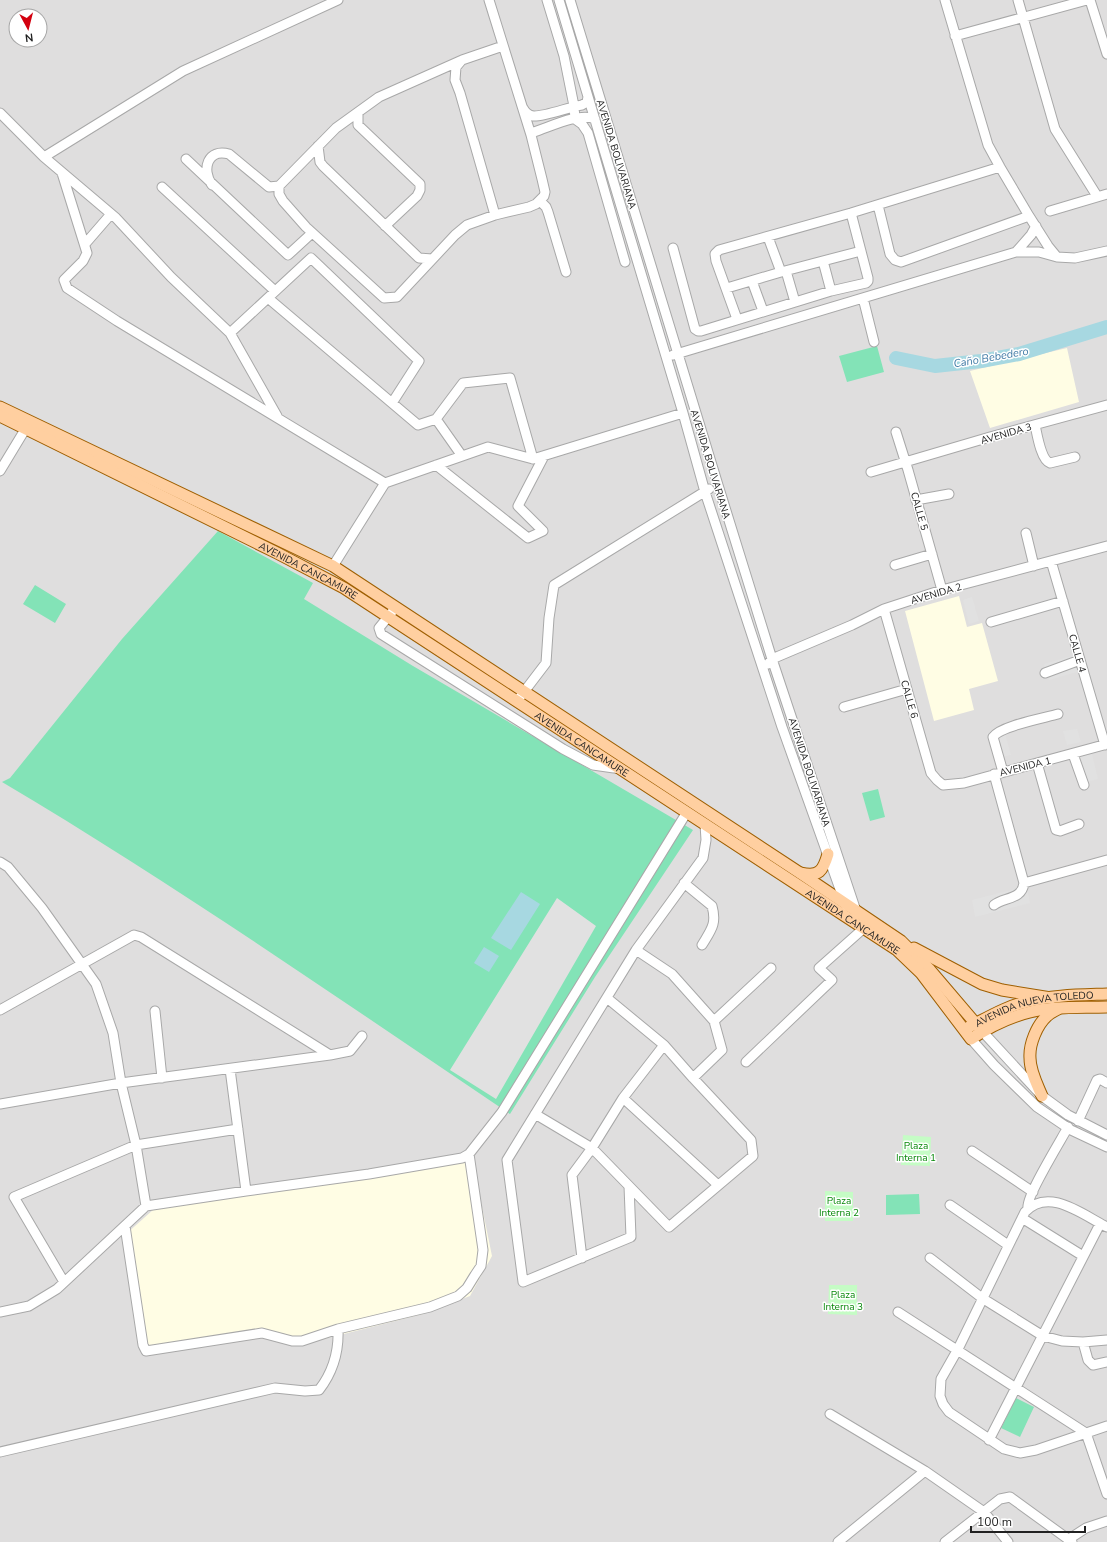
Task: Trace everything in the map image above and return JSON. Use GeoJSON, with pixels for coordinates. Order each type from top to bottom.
{"type":"FeatureCollection","features":[{"type":"Feature","properties":{"kind":"main road","name":"AVENIDA CANCAMURE"},"geometry":{"type":"LineString","coordinates":[[0,407],[28,425],[344,588],[705,824],[858,920],[901,942],[930,970],[979,1028]]}},
{"type":"Feature","properties":{"kind":"main road","name":"AVENIDA CANCAMURE"},"geometry":{"type":"LineString","coordinates":[[0,416],[28,425],[333,566],[845,902],[858,920],[897,950],[920,973],[968,1034]]}},
{"type":"Feature","properties":{"kind":"main road"},"geometry":{"type":"LineString","coordinates":[[800,873],[815,874],[820,871],[828,854]]}},
{"type":"Feature","properties":{"kind":"main road"},"geometry":{"type":"LineString","coordinates":[[901,942],[958,973],[982,984],[1002,990],[1051,998]]}},
{"type":"Feature","properties":{"kind":"main road","name":"AVENIDA NUEVA TOLEDO"},"geometry":{"type":"LineString","coordinates":[[968,1034],[1002,1011],[1026,1002],[1051,998],[1107,994]]}},
{"type":"Feature","properties":{"kind":"main road","name":"AVENIDA NUEVA TOLEDO"},"geometry":{"type":"LineString","coordinates":[[979,1028],[1031,1012],[1058,1009],[1107,1007]]}},
{"type":"Feature","properties":{"kind":"main road"},"geometry":{"type":"LineString","coordinates":[[1042,1096],[1032,1072],[1030,1058],[1031,1048],[1039,1026],[1048,1015],[1058,1009]]}},
{"type":"Feature","properties":{"kind":"street"},"geometry":{"type":"LineString","coordinates":[[44,157],[183,71],[338,0]]}},
{"type":"Feature","properties":{"kind":"street"},"geometry":{"type":"LineString","coordinates":[[279,186],[279,194],[283,201],[312,234],[384,298],[397,297],[455,235],[468,225],[495,215],[528,207],[540,201],[545,192],[531,135],[489,0]]}},
{"type":"Feature","properties":{"kind":"street"},"geometry":{"type":"LineString","coordinates":[[547,0],[564,56],[574,106],[575,119]]}},
{"type":"Feature","properties":{"kind":"street","name":"AVENIDA BOLIVARIANA"},"geometry":{"type":"LineString","coordinates":[[559,0],[683,413],[705,492],[782,727],[845,902]]}},
{"type":"Feature","properties":{"kind":"street","name":"AVENIDA BOLIVARIANA"},"geometry":{"type":"LineString","coordinates":[[570,0],[772,659],[858,920]]}},
{"type":"Feature","properties":{"kind":"street"},"geometry":{"type":"LineString","coordinates":[[945,0],[988,145],[1029,216],[1048,246],[1057,257]]}},
{"type":"Feature","properties":{"kind":"street"},"geometry":{"type":"LineString","coordinates":[[1018,0],[1055,129],[1097,196]]}},
{"type":"Feature","properties":{"kind":"street"},"geometry":{"type":"LineString","coordinates":[[955,36],[1088,0],[1107,54]]}},
{"type":"Feature","properties":{"kind":"street"},"geometry":{"type":"LineString","coordinates":[[212,185],[206,172],[207,163],[217,154],[226,153],[269,187],[279,186],[336,128],[379,97],[462,60],[504,46]]}},
{"type":"Feature","properties":{"kind":"street"},"geometry":{"type":"LineString","coordinates":[[462,60],[456,67],[455,80],[495,215]]}},
{"type":"Feature","properties":{"kind":"street"},"geometry":{"type":"LineString","coordinates":[[523,108],[525,112],[534,116],[587,102],[588,97]]}},
{"type":"Feature","properties":{"kind":"street"},"geometry":{"type":"LineString","coordinates":[[358,112],[358,125],[420,184],[420,190],[417,196],[385,226]]}},
{"type":"Feature","properties":{"kind":"street"},"geometry":{"type":"LineString","coordinates":[[0,113],[44,157],[111,214],[171,277],[230,332],[278,418]]}},
{"type":"Feature","properties":{"kind":"street"},"geometry":{"type":"LineString","coordinates":[[531,135],[534,132],[575,119],[586,117],[595,119]]}},
{"type":"Feature","properties":{"kind":"street"},"geometry":{"type":"LineString","coordinates":[[575,119],[582,124],[588,133],[626,262]]}},
{"type":"Feature","properties":{"kind":"street"},"geometry":{"type":"LineString","coordinates":[[318,146],[320,162],[420,258],[432,259]]}},
{"type":"Feature","properties":{"kind":"street"},"geometry":{"type":"LineString","coordinates":[[186,159],[288,255],[312,234]]}},
{"type":"Feature","properties":{"kind":"street"},"geometry":{"type":"LineString","coordinates":[[304,161],[320,162]]}},
{"type":"Feature","properties":{"kind":"street"},"geometry":{"type":"LineString","coordinates":[[737,319],[716,261],[715,254],[719,250],[851,213],[1000,167]]}},
{"type":"Feature","properties":{"kind":"street"},"geometry":{"type":"LineString","coordinates":[[62,173],[87,253],[64,280],[67,288],[117,321],[386,483]]}},
{"type":"Feature","properties":{"kind":"street"},"geometry":{"type":"LineString","coordinates":[[162,187],[271,294],[418,425],[436,419],[463,383],[510,378],[533,459]]}},
{"type":"Feature","properties":{"kind":"street"},"geometry":{"type":"LineString","coordinates":[[1050,211],[1107,194]]}},
{"type":"Feature","properties":{"kind":"street"},"geometry":{"type":"LineString","coordinates":[[540,201],[546,207],[548,212],[566,272]]}},
{"type":"Feature","properties":{"kind":"street"},"geometry":{"type":"LineString","coordinates":[[878,205],[890,254],[895,260],[901,262],[1029,216]]}},
{"type":"Feature","properties":{"kind":"street"},"geometry":{"type":"LineString","coordinates":[[673,248],[695,329],[701,331],[831,291],[866,283],[868,281],[851,213]]}},
{"type":"Feature","properties":{"kind":"street"},"geometry":{"type":"LineString","coordinates":[[85,244],[111,214]]}},
{"type":"Feature","properties":{"kind":"street"},"geometry":{"type":"LineString","coordinates":[[1016,252],[1031,235],[1036,226]]}},
{"type":"Feature","properties":{"kind":"street"},"geometry":{"type":"LineString","coordinates":[[768,237],[795,302]]}},
{"type":"Feature","properties":{"kind":"street"},"geometry":{"type":"LineString","coordinates":[[727,288],[861,251]]}},
{"type":"Feature","properties":{"kind":"street"},"geometry":{"type":"LineString","coordinates":[[666,357],[1016,252],[1039,252],[1057,257],[1075,258],[1107,251]]}},
{"type":"Feature","properties":{"kind":"street"},"geometry":{"type":"LineString","coordinates":[[230,332],[311,258],[419,361],[392,403]]}},
{"type":"Feature","properties":{"kind":"street"},"geometry":{"type":"LineString","coordinates":[[420,258],[421,271]]}},
{"type":"Feature","properties":{"kind":"street"},"geometry":{"type":"LineString","coordinates":[[824,261],[831,291]]}},
{"type":"Feature","properties":{"kind":"street"},"geometry":{"type":"LineString","coordinates":[[752,281],[763,311]]}},
{"type":"Feature","properties":{"kind":"street"},"geometry":{"type":"LineString","coordinates":[[863,298],[874,342]]}},
{"type":"Feature","properties":{"kind":"street","name":"AVENIDA 3"},"geometry":{"type":"LineString","coordinates":[[871,472],[1107,405]]}},
{"type":"Feature","properties":{"kind":"street"},"geometry":{"type":"LineString","coordinates":[[333,566],[386,483],[488,447],[533,459],[683,413]]}},
{"type":"Feature","properties":{"kind":"street"},"geometry":{"type":"LineString","coordinates":[[436,419],[462,456]]}},
{"type":"Feature","properties":{"kind":"street"},"geometry":{"type":"LineString","coordinates":[[0,471],[28,425]]}},
{"type":"Feature","properties":{"kind":"street"},"geometry":{"type":"LineString","coordinates":[[1035,425],[1043,455],[1047,462],[1050,463],[1075,457]]}},
{"type":"Feature","properties":{"kind":"street","name":"CALLE 5"},"geometry":{"type":"LineString","coordinates":[[896,432],[906,461],[942,590]]}},
{"type":"Feature","properties":{"kind":"street"},"geometry":{"type":"LineString","coordinates":[[436,465],[528,538],[543,531],[518,506],[544,456]]}},
{"type":"Feature","properties":{"kind":"street"},"geometry":{"type":"LineString","coordinates":[[517,701],[546,663],[549,618],[554,585],[718,485]]}},
{"type":"Feature","properties":{"kind":"street"},"geometry":{"type":"LineString","coordinates":[[916,500],[949,494]]}},
{"type":"Feature","properties":{"kind":"street"},"geometry":{"type":"LineString","coordinates":[[1026,533],[1034,566]]}},
{"type":"Feature","properties":{"kind":"street"},"geometry":{"type":"LineString","coordinates":[[277,553],[283,542]]}},
{"type":"Feature","properties":{"kind":"street","name":"AVENIDA 2"},"geometry":{"type":"LineString","coordinates":[[772,659],[884,609],[942,590],[1107,546]]}},
{"type":"Feature","properties":{"kind":"street"},"geometry":{"type":"LineString","coordinates":[[896,566],[932,554]]}},
{"type":"Feature","properties":{"kind":"street","name":"CALLE 4"},"geometry":{"type":"LineString","coordinates":[[1051,561],[1106,744]]}},
{"type":"Feature","properties":{"kind":"street"},"geometry":{"type":"LineString","coordinates":[[991,622],[1063,601]]}},
{"type":"Feature","properties":{"kind":"street"},"geometry":{"type":"LineString","coordinates":[[396,608],[379,628],[381,634],[563,749],[593,765],[621,769]]}},
{"type":"Feature","properties":{"kind":"street","name":"CALLE 6"},"geometry":{"type":"LineString","coordinates":[[884,609],[931,773],[943,785]]}},
{"type":"Feature","properties":{"kind":"street"},"geometry":{"type":"LineString","coordinates":[[758,655],[772,659],[763,671]]}},
{"type":"Feature","properties":{"kind":"street"},"geometry":{"type":"LineString","coordinates":[[1046,673],[1080,660]]}},
{"type":"Feature","properties":{"kind":"street"},"geometry":{"type":"LineString","coordinates":[[844,707],[907,689]]}},
{"type":"Feature","properties":{"kind":"street"},"geometry":{"type":"LineString","coordinates":[[994,905],[1000,900],[1013,898],[1018,895],[1022,890],[1024,883],[998,773],[994,737],[995,734],[1007,727],[1058,714]]}},
{"type":"Feature","properties":{"kind":"street","name":"AVENIDA 1"},"geometry":{"type":"LineString","coordinates":[[943,785],[964,783],[1106,744]]}},
{"type":"Feature","properties":{"kind":"street"},"geometry":{"type":"LineString","coordinates":[[1073,754],[1084,785]]}},
{"type":"Feature","properties":{"kind":"street"},"geometry":{"type":"LineString","coordinates":[[1037,763],[1056,830],[1060,831],[1079,824]]}},
{"type":"Feature","properties":{"kind":"street"},"geometry":{"type":"LineString","coordinates":[[644,784],[651,775]]}},
{"type":"Feature","properties":{"kind":"street"},"geometry":{"type":"LineString","coordinates":[[0,1312],[30,1306],[56,1288],[146,1206],[369,1174],[455,1160],[469,1154],[502,1112],[687,812]]}},
{"type":"Feature","properties":{"kind":"street"},"geometry":{"type":"LineString","coordinates":[[629,1186],[631,1237],[523,1282],[507,1160],[636,950],[703,858],[706,840],[705,824]]}},
{"type":"Feature","properties":{"kind":"street"},"geometry":{"type":"LineString","coordinates":[[1024,883],[1107,860]]}},
{"type":"Feature","properties":{"kind":"street"},"geometry":{"type":"LineString","coordinates":[[0,862],[8,867],[42,908],[96,984],[113,1033],[121,1083],[136,1145],[146,1206]]}},
{"type":"Feature","properties":{"kind":"street"},"geometry":{"type":"LineString","coordinates":[[684,883],[712,906],[714,911],[714,926],[702,945]]}},
{"type":"Feature","properties":{"kind":"street"},"geometry":{"type":"LineString","coordinates":[[746,1062],[832,980],[819,968],[858,920]]}},
{"type":"Feature","properties":{"kind":"street"},"geometry":{"type":"LineString","coordinates":[[0,1010],[134,935],[141,937],[330,1055]]}},
{"type":"Feature","properties":{"kind":"street"},"geometry":{"type":"LineString","coordinates":[[636,950],[672,974],[714,1021],[722,1050],[692,1078]]}},
{"type":"Feature","properties":{"kind":"street"},"geometry":{"type":"LineString","coordinates":[[714,1021],[771,968]]}},
{"type":"Feature","properties":{"kind":"street"},"geometry":{"type":"LineString","coordinates":[[535,1114],[592,1148],[669,1227],[753,1156],[751,1140],[692,1078],[664,1045],[607,998]]}},
{"type":"Feature","properties":{"kind":"street"},"geometry":{"type":"LineString","coordinates":[[155,1011],[162,1078]]}},
{"type":"Feature","properties":{"kind":"street","name":"AVENIDA CANCAMURE"},"geometry":{"type":"LineString","coordinates":[[979,1028],[1042,1096],[1078,1121],[1107,1135]]}},
{"type":"Feature","properties":{"kind":"street","name":"AVENIDA CANCAMURE"},"geometry":{"type":"LineString","coordinates":[[968,1034],[994,1065],[1037,1108],[1068,1127],[1107,1147]]}},
{"type":"Feature","properties":{"kind":"street"},"geometry":{"type":"LineString","coordinates":[[0,1104],[121,1083],[330,1055],[350,1051],[362,1036]]}},
{"type":"Feature","properties":{"kind":"street"},"geometry":{"type":"LineString","coordinates":[[582,1258],[572,1175],[592,1148],[622,1098],[664,1045]]}},
{"type":"Feature","properties":{"kind":"street"},"geometry":{"type":"LineString","coordinates":[[230,1069],[246,1191]]}},
{"type":"Feature","properties":{"kind":"street"},"geometry":{"type":"LineString","coordinates":[[1078,1121],[1098,1080],[1100,1079],[1107,1083]]}},
{"type":"Feature","properties":{"kind":"street"},"geometry":{"type":"LineString","coordinates":[[622,1098],[718,1185]]}},
{"type":"Feature","properties":{"kind":"street"},"geometry":{"type":"LineString","coordinates":[[1068,1127],[1033,1192],[1028,1203],[1028,1208],[1008,1245],[958,1349],[941,1379],[940,1396],[943,1404],[949,1412],[1004,1449],[1020,1453],[1036,1450],[1107,1426]]}},
{"type":"Feature","properties":{"kind":"street"},"geometry":{"type":"LineString","coordinates":[[64,1282],[14,1197],[136,1145],[238,1129]]}},
{"type":"Feature","properties":{"kind":"street"},"geometry":{"type":"LineString","coordinates":[[972,1151],[1033,1192]]}},
{"type":"Feature","properties":{"kind":"street"},"geometry":{"type":"LineString","coordinates":[[125,1226],[143,1345],[146,1351],[262,1333],[292,1341],[302,1341],[338,1329],[430,1307],[458,1296],[467,1288],[481,1266],[482,1254],[469,1154]]}},
{"type":"Feature","properties":{"kind":"street"},"geometry":{"type":"LineString","coordinates":[[989,1440],[1044,1336],[1083,1256],[1103,1225],[1069,1207],[1050,1201],[1041,1202],[1028,1208]]}},
{"type":"Feature","properties":{"kind":"street"},"geometry":{"type":"LineString","coordinates":[[950,1205],[1008,1245]]}},
{"type":"Feature","properties":{"kind":"street"},"geometry":{"type":"LineString","coordinates":[[1022,1218],[1083,1256]]}},
{"type":"Feature","properties":{"kind":"street"},"geometry":{"type":"LineString","coordinates":[[930,1258],[982,1298],[1044,1336],[1062,1341],[1083,1342],[1107,1340]]}},
{"type":"Feature","properties":{"kind":"street"},"geometry":{"type":"LineString","coordinates":[[898,1312],[958,1349],[1086,1433],[1107,1494]]}},
{"type":"Feature","properties":{"kind":"street"},"geometry":{"type":"LineString","coordinates":[[0,1452],[275,1388],[305,1392],[319,1390],[334,1364],[339,1342],[338,1329]]}},
{"type":"Feature","properties":{"kind":"street"},"geometry":{"type":"LineString","coordinates":[[1083,1342],[1088,1360],[1093,1365],[1107,1362]]}},
{"type":"Feature","properties":{"kind":"street"},"geometry":{"type":"LineString","coordinates":[[830,1414],[925,1471],[984,1512],[1008,1542]]}},
{"type":"Feature","properties":{"kind":"street"},"geometry":{"type":"LineString","coordinates":[[838,1542],[925,1471]]}},
{"type":"Feature","properties":{"kind":"street"},"geometry":{"type":"LineString","coordinates":[[945,1542],[1000,1499],[1010,1497],[1070,1541],[1086,1528],[1107,1521]]}},
{"type":"Feature","properties":{"kind":"shaded area"},"geometry":{"type":"Polygon","coordinates":[[[0,0],[1107,0],[1107,1542],[0,1542],[0,0]]]}},
{"type":"Feature","properties":{"kind":"shaded area"},"geometry":{"type":"Polygon","coordinates":[[[1067,348],[1079,402],[990,428],[970,371],[1067,348]]]}},
{"type":"Feature","properties":{"kind":"shaded area"},"geometry":{"type":"Polygon","coordinates":[[[959,596],[967,627],[982,623],[998,681],[969,689],[974,710],[934,721],[905,611],[959,596]]]}},
{"type":"Feature","properties":{"kind":"shaded area"},"geometry":{"type":"Polygon","coordinates":[[[972,597],[979,621],[969,624],[963,600],[972,597]]]}},
{"type":"Feature","properties":{"kind":"shaded area"},"geometry":{"type":"Polygon","coordinates":[[[1075,655],[1080,671],[1049,680],[1044,664],[1075,655]]]}},
{"type":"Feature","properties":{"kind":"shaded area"},"geometry":{"type":"Polygon","coordinates":[[[1077,729],[1081,742],[1067,745],[1063,731],[1077,729]]]}},
{"type":"Feature","properties":{"kind":"shaded area"},"geometry":{"type":"Polygon","coordinates":[[[1004,730],[1011,755],[994,759],[987,733],[1004,730]]]}},
{"type":"Feature","properties":{"kind":"shaded area"},"geometry":{"type":"Polygon","coordinates":[[[1092,754],[1098,779],[1086,782],[1079,757],[1092,754]]]}},
{"type":"Feature","properties":{"kind":"shaded area"},"geometry":{"type":"Polygon","coordinates":[[[1027,886],[1030,903],[975,917],[972,900],[1027,886]]]}},
{"type":"Feature","properties":{"kind":"shaded area"},"geometry":{"type":"Polygon","coordinates":[[[557,898],[596,926],[496,1099],[450,1070],[557,898]]]}},
{"type":"Feature","properties":{"kind":"shaded area"},"geometry":{"type":"Polygon","coordinates":[[[472,1158],[492,1256],[470,1296],[423,1314],[304,1344],[267,1336],[146,1356],[125,1235],[154,1209],[472,1158]]]}},
{"type":"Feature","properties":{"kind":"green space"},"geometry":{"type":"Polygon","coordinates":[[[877,346],[884,372],[847,382],[839,356],[877,346]]]}},
{"type":"Feature","properties":{"kind":"green space"},"geometry":{"type":"Polygon","coordinates":[[[218,531],[313,583],[304,599],[413,666],[693,830],[595,977],[510,1114],[321,986],[131,861],[2,782],[10,778],[122,639],[218,531]]]}},
{"type":"Feature","properties":{"kind":"green space"},"geometry":{"type":"Polygon","coordinates":[[[35,585],[66,604],[55,623],[23,604],[35,585]]]}},
{"type":"Feature","properties":{"kind":"green space"},"geometry":{"type":"Polygon","coordinates":[[[878,789],[885,817],[870,821],[862,793],[878,789]]]}},
{"type":"Feature","properties":{"kind":"green space","name":"Plaza Interna 1"},"geometry":{"type":"Polygon","coordinates":[[[903,1135],[931,1137],[930,1166],[901,1165],[903,1135]]]}},
{"type":"Feature","properties":{"kind":"green space","name":"Plaza Interna 2"},"geometry":{"type":"Polygon","coordinates":[[[825,1191],[853,1192],[853,1221],[825,1221],[825,1191]]]}},
{"type":"Feature","properties":{"kind":"green space"},"geometry":{"type":"Polygon","coordinates":[[[919,1194],[920,1214],[886,1215],[886,1195],[919,1194]]]}},
{"type":"Feature","properties":{"kind":"green space","name":"Plaza Interna 3"},"geometry":{"type":"Polygon","coordinates":[[[829,1285],[857,1285],[857,1315],[828,1314],[829,1285]]]}},
{"type":"Feature","properties":{"kind":"green space"},"geometry":{"type":"Polygon","coordinates":[[[1016,1398],[1034,1407],[1020,1437],[1001,1428],[1016,1398]]]}},
{"type":"Feature","properties":{"kind":"water"},"geometry":{"type":"Polygon","coordinates":[[[521,892],[540,904],[511,950],[491,938],[521,892]]]}},
{"type":"Feature","properties":{"kind":"water"},"geometry":{"type":"Polygon","coordinates":[[[484,947],[499,956],[489,972],[474,963],[484,947]]]}},
{"type":"Feature","properties":{"kind":"waterway","name":"Caño Bebedero"},"geometry":{"type":"LineString","coordinates":[[896,358],[935,366],[981,361],[1019,354],[1107,327]]}}]}
